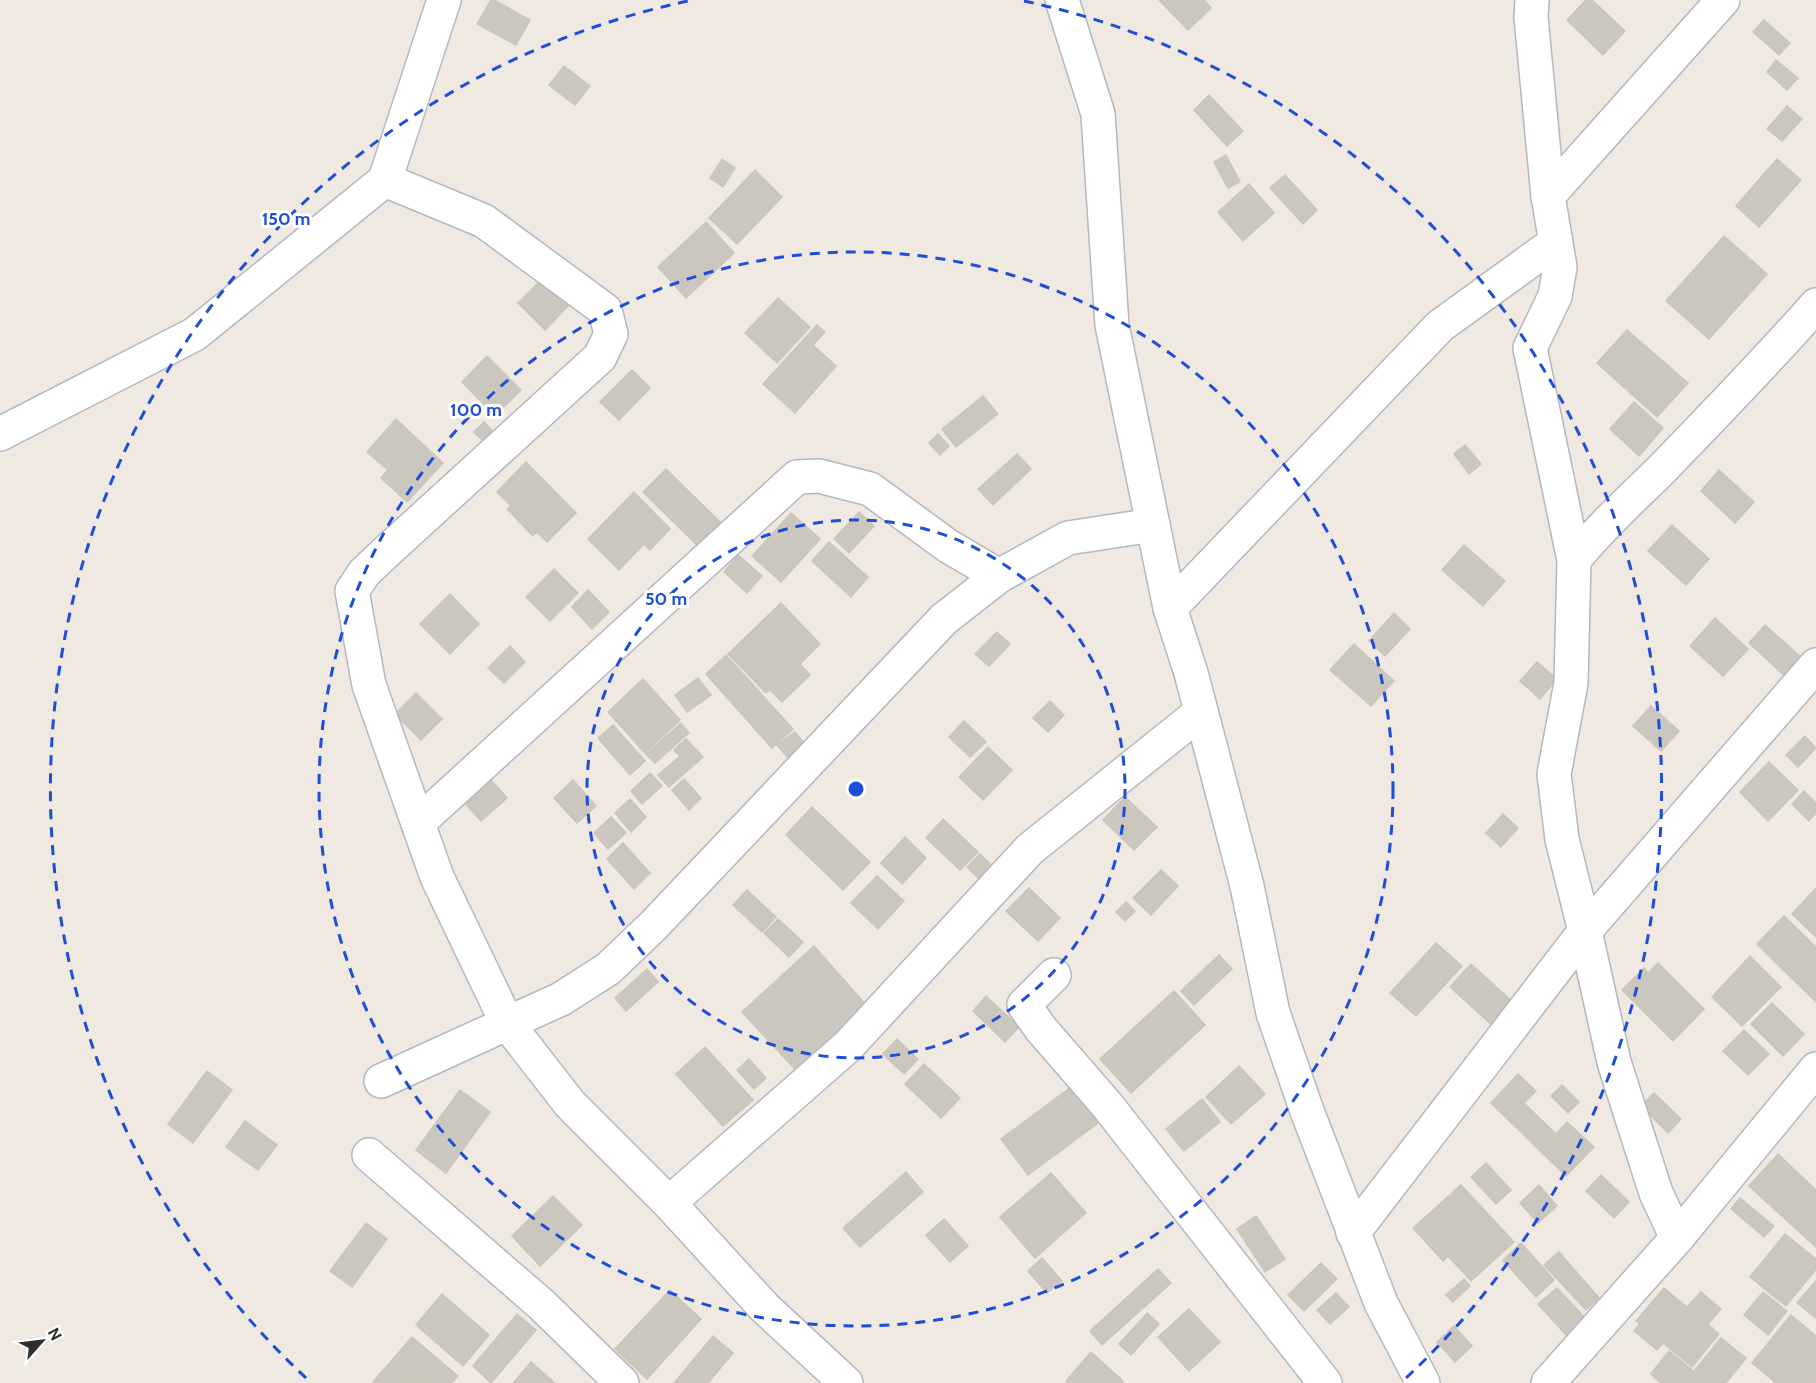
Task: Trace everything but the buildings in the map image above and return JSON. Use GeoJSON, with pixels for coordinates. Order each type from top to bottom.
{"type":"FeatureCollection","features":[{"type":"Feature","properties":{"kind":"street"},"geometry":{"type":"LineString","coordinates":[[0,434],[195,334],[385,180],[444,0]]}},
{"type":"Feature","properties":{"kind":"street"},"geometry":{"type":"LineString","coordinates":[[1062,0],[1098,114],[1112,325],[1170,608],[1201,712],[1247,886],[1273,1013],[1307,1111],[1381,1303],[1424,1383]]}},
{"type":"Feature","properties":{"kind":"street"},"geometry":{"type":"LineString","coordinates":[[1532,0],[1531,17],[1548,195],[1560,267],[1555,296],[1530,348],[1574,560],[1570,683],[1554,774],[1562,839],[1614,1062],[1656,1193],[1677,1238]]}},
{"type":"Feature","properties":{"kind":"street"},"geometry":{"type":"LineString","coordinates":[[1548,195],[1723,0]]}},
{"type":"Feature","properties":{"kind":"street"},"geometry":{"type":"LineString","coordinates":[[385,180],[484,221],[605,310],[610,334],[600,357],[371,566],[352,591],[369,685],[437,877],[507,1023],[570,1104],[669,1203],[764,1307],[846,1383]]}},
{"type":"Feature","properties":{"kind":"street"},"geometry":{"type":"LineString","coordinates":[[1170,608],[1440,326],[1556,242]]}},
{"type":"Feature","properties":{"kind":"street"},"geometry":{"type":"LineString","coordinates":[[1574,560],[1595,534],[1661,470],[1769,358],[1816,305]]}},
{"type":"Feature","properties":{"kind":"street"},"geometry":{"type":"LineString","coordinates":[[418,823],[797,477],[819,476],[870,489],[948,546],[999,576]]}},
{"type":"Feature","properties":{"kind":"street"},"geometry":{"type":"LineString","coordinates":[[381,1081],[561,999],[608,969],[654,925],[944,619],[999,576],[1068,538],[1153,525]]}},
{"type":"Feature","properties":{"kind":"street"},"geometry":{"type":"LineString","coordinates":[[1353,1233],[1585,931],[1816,664]]}},
{"type":"Feature","properties":{"kind":"street"},"geometry":{"type":"LineString","coordinates":[[669,1203],[848,1046],[1030,849],[1201,712]]}},
{"type":"Feature","properties":{"kind":"street"},"geometry":{"type":"LineString","coordinates":[[1054,975],[1024,1005],[1041,1029],[1107,1105],[1325,1383]]}},
{"type":"Feature","properties":{"kind":"street"},"geometry":{"type":"LineString","coordinates":[[1548,1383],[1677,1238],[1816,1069]]}},
{"type":"Feature","properties":{"kind":"street"},"geometry":{"type":"LineString","coordinates":[[369,1155],[542,1305],[622,1383]]}}]}
